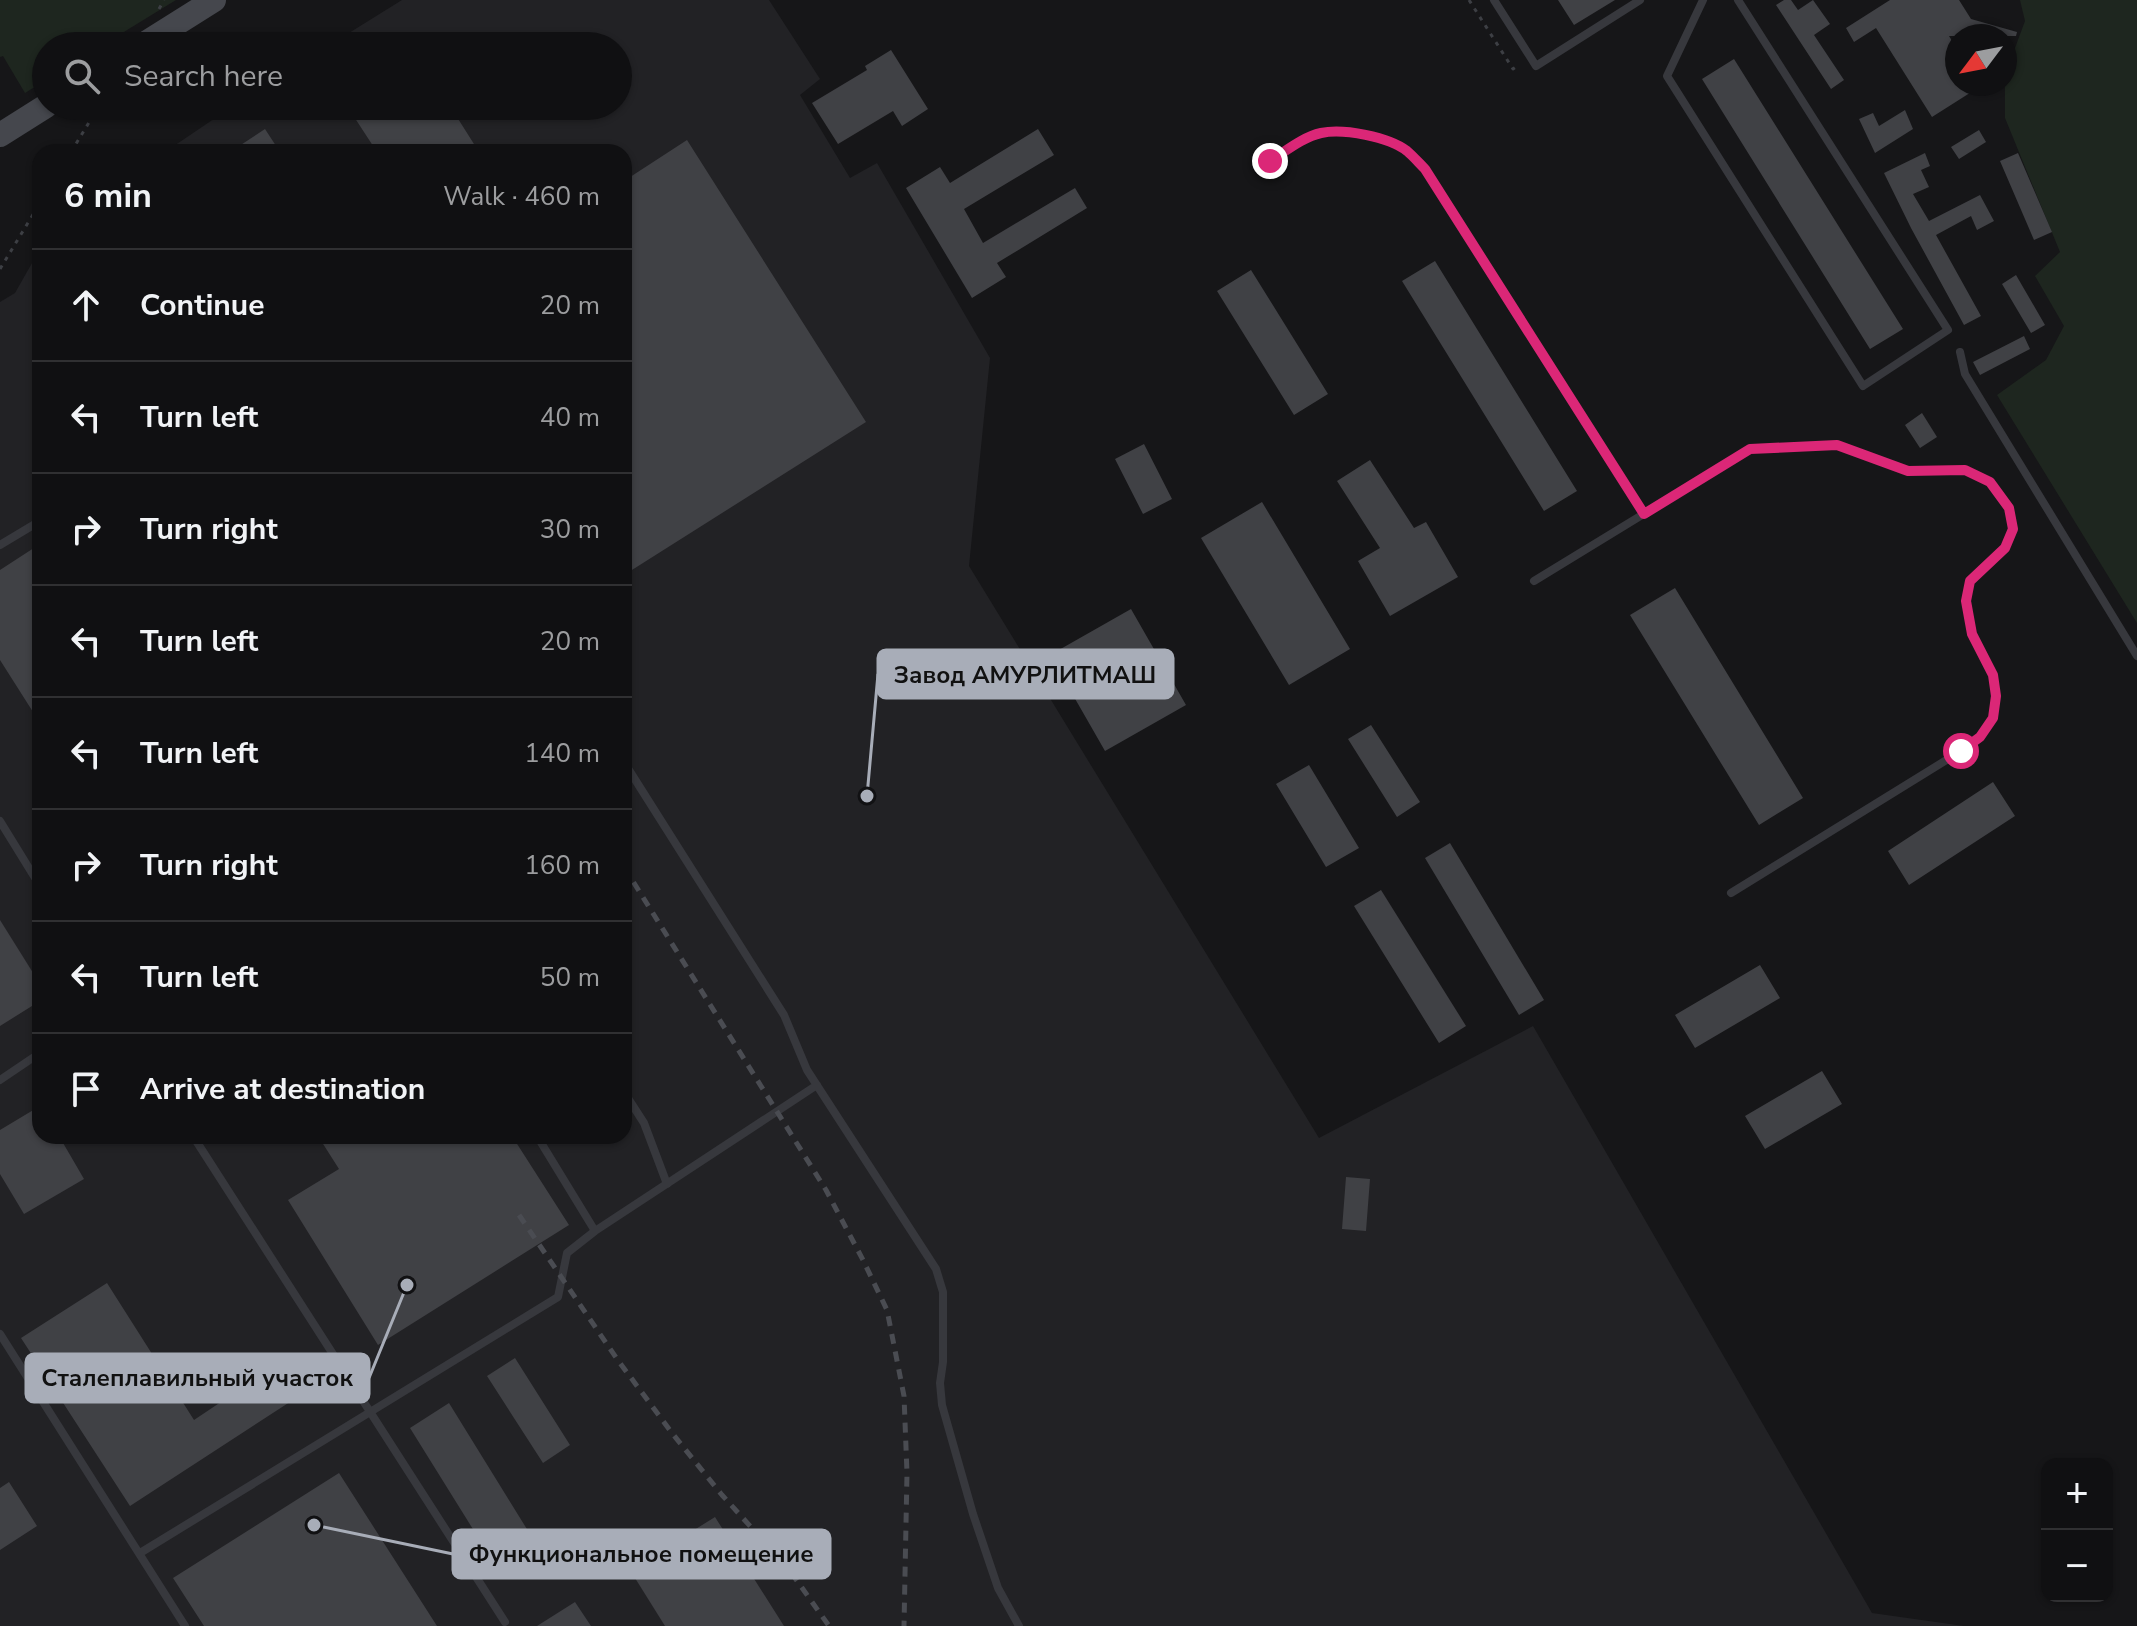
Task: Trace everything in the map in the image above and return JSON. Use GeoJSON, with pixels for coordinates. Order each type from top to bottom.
{"type":"FeatureCollection","features":[{"type":"Feature","properties":{"kind":"street"},"geometry":{"type":"LineString","coordinates":[[163,32],[214,0]]}},
{"type":"Feature","properties":{"kind":"street"},"geometry":{"type":"LineString","coordinates":[[0,135],[32,115]]}},
{"type":"Feature","properties":{"kind":"lane"},"geometry":{"type":"LineString","coordinates":[[1494,0],[1536,66],[1640,0]]}},
{"type":"Feature","properties":{"kind":"lane"},"geometry":{"type":"LineString","coordinates":[[1703,0],[1667,76],[1863,386],[1948,330],[1738,0]]}},
{"type":"Feature","properties":{"kind":"lane"},"geometry":{"type":"LineString","coordinates":[[1270,161],[1320,133],[1348,132],[1377,138],[1405,149],[1425,169],[1644,514]]}},
{"type":"Feature","properties":{"kind":"lane"},"geometry":{"type":"LineString","coordinates":[[1960,352],[1965,374],[2137,656]]}},
{"type":"Feature","properties":{"kind":"lane"},"geometry":{"type":"LineString","coordinates":[[1534,581],[1750,449],[1837,445],[1908,471],[1965,470],[1990,482],[2009,508],[2013,529],[2005,548],[1970,581],[1966,601],[1972,634],[1993,675],[1996,696],[1993,718],[1980,737],[1731,893]]}},
{"type":"Feature","properties":{"kind":"lane"},"geometry":{"type":"LineString","coordinates":[[0,545],[32,526]]}},
{"type":"Feature","properties":{"kind":"lane"},"geometry":{"type":"LineString","coordinates":[[632,775],[784,1015],[801,1058],[817,1085],[936,1269],[943,1292],[942,1405],[998,1588],[1019,1626]]}},
{"type":"Feature","properties":{"kind":"lane"},"geometry":{"type":"LineString","coordinates":[[0,821],[32,873]]}},
{"type":"Feature","properties":{"kind":"lane"},"geometry":{"type":"LineString","coordinates":[[0,1080],[32,1058]]}},
{"type":"Feature","properties":{"kind":"lane"},"geometry":{"type":"LineString","coordinates":[[140,1553],[558,1297],[567,1253],[595,1231],[817,1085]]}},
{"type":"Feature","properties":{"kind":"lane"},"geometry":{"type":"LineString","coordinates":[[632,1104],[644,1123],[667,1184]]}},
{"type":"Feature","properties":{"kind":"lane"},"geometry":{"type":"LineString","coordinates":[[198,1144],[505,1622]]}},
{"type":"Feature","properties":{"kind":"lane"},"geometry":{"type":"LineString","coordinates":[[542,1144],[595,1231]]}},
{"type":"Feature","properties":{"kind":"lane"},"geometry":{"type":"LineString","coordinates":[[0,1334],[185,1626]]}},
{"type":"Feature","properties":{"kind":"path"},"geometry":{"type":"LineString","coordinates":[[1469,0],[1513,69],[1531,57]]}},
{"type":"Feature","properties":{"kind":"path"},"geometry":{"type":"LineString","coordinates":[[76,144],[90,120]]}},
{"type":"Feature","properties":{"kind":"path"},"geometry":{"type":"LineString","coordinates":[[0,269],[32,216]]}},
{"type":"Feature","properties":{"kind":"shaded area"},"geometry":{"type":"Polygon","coordinates":[[[0,0],[176,0],[124,32],[32,32],[32,89],[25,93],[3,56],[0,57],[0,0]]]}},
{"type":"Feature","properties":{"kind":"shaded area"},"geometry":{"type":"Polygon","coordinates":[[[402,0],[769,0],[820,79],[800,95],[850,178],[877,163],[990,358],[969,566],[1319,1138],[1533,1026],[1872,1613],[1964,1626],[0,1626],[0,302],[15,293],[32,263],[32,1144],[632,1144],[632,144],[177,144],[212,120],[632,120],[632,32],[351,32],[402,0]]]}},
{"type":"Feature","properties":{"kind":"shaded area"},"geometry":{"type":"Polygon","coordinates":[[[2020,0],[2137,0],[2137,623],[1997,395],[2046,360],[2064,326],[2035,276],[2060,252],[2005,118],[2005,96],[2017,96],[2017,43],[2025,21],[2020,0]]]}},
{"type":"Feature","properties":{"kind":"building"},"geometry":{"type":"Polygon","coordinates":[[[1558,0],[1615,0],[1574,25],[1558,0]]]}},
{"type":"Feature","properties":{"kind":"building"},"geometry":{"type":"Polygon","coordinates":[[[1791,0],[1798,10],[1813,0],[1830,24],[1814,35],[1844,80],[1831,89],[1776,5],[1791,0]]]}},
{"type":"Feature","properties":{"kind":"building"},"geometry":{"type":"Polygon","coordinates":[[[1890,0],[1959,0],[1971,19],[1989,24],[1945,24],[1945,96],[1965,96],[1932,117],[1876,28],[1854,42],[1846,28],[1890,0]]]}},
{"type":"Feature","properties":{"kind":"building"},"geometry":{"type":"Polygon","coordinates":[[[891,50],[928,109],[902,126],[893,111],[838,144],[812,103],[867,70],[865,66],[891,50]]]}},
{"type":"Feature","properties":{"kind":"building"},"geometry":{"type":"Polygon","coordinates":[[[1734,59],[1903,329],[1870,349],[1702,79],[1734,59]]]}},
{"type":"Feature","properties":{"kind":"building"},"geometry":{"type":"Polygon","coordinates":[[[1905,110],[1913,129],[1875,153],[1859,119],[1873,113],[1879,126],[1905,110]]]}},
{"type":"Feature","properties":{"kind":"building"},"geometry":{"type":"Polygon","coordinates":[[[356,120],[459,120],[474,144],[372,144],[356,120]]]}},
{"type":"Feature","properties":{"kind":"building"},"geometry":{"type":"Polygon","coordinates":[[[265,129],[275,144],[242,144],[265,129]]]}},
{"type":"Feature","properties":{"kind":"building"},"geometry":{"type":"Polygon","coordinates":[[[1038,129],[1054,155],[964,209],[983,243],[1075,188],[1087,208],[997,263],[1006,277],[972,298],[906,188],[940,167],[950,183],[1038,129]]]}},
{"type":"Feature","properties":{"kind":"building"},"geometry":{"type":"Polygon","coordinates":[[[1979,130],[1986,142],[1959,159],[1951,147],[1979,130]]]}},
{"type":"Feature","properties":{"kind":"building"},"geometry":{"type":"Polygon","coordinates":[[[687,140],[866,422],[632,570],[632,176],[687,140]]]}},
{"type":"Feature","properties":{"kind":"building"},"geometry":{"type":"Polygon","coordinates":[[[1925,153],[1930,166],[1921,170],[1929,187],[1913,194],[1929,221],[1980,195],[1994,221],[1977,230],[1971,216],[1936,235],[1981,316],[1964,325],[1884,173],[1925,153]]]}},
{"type":"Feature","properties":{"kind":"building"},"geometry":{"type":"Polygon","coordinates":[[[2018,153],[2052,232],[2034,240],[2000,161],[2018,153]]]}},
{"type":"Feature","properties":{"kind":"building"},"geometry":{"type":"Polygon","coordinates":[[[1435,261],[1577,491],[1544,511],[1402,281],[1435,261]]]}},
{"type":"Feature","properties":{"kind":"building"},"geometry":{"type":"Polygon","coordinates":[[[1251,270],[1328,394],[1294,415],[1217,291],[1251,270]]]}},
{"type":"Feature","properties":{"kind":"building"},"geometry":{"type":"Polygon","coordinates":[[[2016,275],[2045,325],[2031,333],[2002,284],[2016,275]]]}},
{"type":"Feature","properties":{"kind":"building"},"geometry":{"type":"Polygon","coordinates":[[[2024,336],[2030,349],[1980,375],[1973,362],[2024,336]]]}},
{"type":"Feature","properties":{"kind":"building"},"geometry":{"type":"Polygon","coordinates":[[[1922,413],[1937,437],[1920,448],[1905,425],[1922,413]]]}},
{"type":"Feature","properties":{"kind":"building"},"geometry":{"type":"Polygon","coordinates":[[[1144,444],[1172,499],[1143,514],[1115,459],[1144,444]]]}},
{"type":"Feature","properties":{"kind":"building"},"geometry":{"type":"Polygon","coordinates":[[[1370,460],[1414,528],[1426,522],[1458,577],[1390,616],[1358,561],[1380,548],[1337,481],[1370,460]]]}},
{"type":"Feature","properties":{"kind":"building"},"geometry":{"type":"Polygon","coordinates":[[[1262,502],[1350,649],[1289,685],[1201,538],[1262,502]]]}},
{"type":"Feature","properties":{"kind":"building"},"geometry":{"type":"Polygon","coordinates":[[[32,549],[32,710],[0,660],[0,570],[32,549]]]}},
{"type":"Feature","properties":{"kind":"building"},"geometry":{"type":"Polygon","coordinates":[[[1675,588],[1803,798],[1759,825],[1630,615],[1675,588]]]}},
{"type":"Feature","properties":{"kind":"building"},"geometry":{"type":"Polygon","coordinates":[[[1131,609],[1186,705],[1105,751],[1050,655],[1131,609]]]}},
{"type":"Feature","properties":{"kind":"building"},"geometry":{"type":"Polygon","coordinates":[[[1371,725],[1420,802],[1397,817],[1348,739],[1371,725]]]}},
{"type":"Feature","properties":{"kind":"building"},"geometry":{"type":"Polygon","coordinates":[[[1309,765],[1359,848],[1326,867],[1276,784],[1309,765]]]}},
{"type":"Feature","properties":{"kind":"building"},"geometry":{"type":"Polygon","coordinates":[[[1993,782],[2015,816],[1909,885],[1888,851],[1993,782]]]}},
{"type":"Feature","properties":{"kind":"building"},"geometry":{"type":"Polygon","coordinates":[[[1450,843],[1544,1000],[1519,1015],[1425,858],[1450,843]]]}},
{"type":"Feature","properties":{"kind":"building"},"geometry":{"type":"Polygon","coordinates":[[[1381,890],[1466,1026],[1439,1043],[1354,906],[1381,890]]]}},
{"type":"Feature","properties":{"kind":"building"},"geometry":{"type":"Polygon","coordinates":[[[0,920],[32,971],[32,1006],[0,1026],[0,920]]]}},
{"type":"Feature","properties":{"kind":"building"},"geometry":{"type":"Polygon","coordinates":[[[1760,965],[1780,998],[1695,1048],[1675,1015],[1760,965]]]}},
{"type":"Feature","properties":{"kind":"building"},"geometry":{"type":"Polygon","coordinates":[[[1822,1071],[1842,1104],[1765,1149],[1745,1116],[1822,1071]]]}},
{"type":"Feature","properties":{"kind":"building"},"geometry":{"type":"Polygon","coordinates":[[[32,1111],[32,1144],[64,1144],[84,1179],[24,1214],[0,1174],[0,1130],[32,1111]]]}},
{"type":"Feature","properties":{"kind":"building"},"geometry":{"type":"Polygon","coordinates":[[[323,1144],[517,1144],[569,1225],[378,1345],[288,1200],[339,1169],[323,1144]]]}},
{"type":"Feature","properties":{"kind":"building"},"geometry":{"type":"Polygon","coordinates":[[[1346,1177],[1370,1179],[1366,1231],[1342,1229],[1346,1177]]]}},
{"type":"Feature","properties":{"kind":"building"},"geometry":{"type":"Polygon","coordinates":[[[107,1283],[194,1420],[276,1365],[296,1398],[130,1506],[21,1338],[107,1283]]]}},
{"type":"Feature","properties":{"kind":"building"},"geometry":{"type":"Polygon","coordinates":[[[515,1358],[570,1445],[543,1463],[487,1376],[515,1358]]]}},
{"type":"Feature","properties":{"kind":"building"},"geometry":{"type":"Polygon","coordinates":[[[449,1403],[538,1547],[499,1571],[410,1428],[449,1403]]]}},
{"type":"Feature","properties":{"kind":"building"},"geometry":{"type":"Polygon","coordinates":[[[339,1473],[437,1626],[204,1626],[173,1578],[339,1473]]]}},
{"type":"Feature","properties":{"kind":"building"},"geometry":{"type":"Polygon","coordinates":[[[9,1482],[37,1526],[0,1550],[0,1488],[9,1482]]]}},
{"type":"Feature","properties":{"kind":"building"},"geometry":{"type":"Polygon","coordinates":[[[715,1517],[784,1626],[665,1626],[630,1570],[715,1517]]]}},
{"type":"Feature","properties":{"kind":"building"},"geometry":{"type":"Polygon","coordinates":[[[575,1602],[591,1626],[537,1626],[575,1602]]]}},
{"type":"Feature","properties":{"kind":"railway"},"geometry":{"type":"LineString","coordinates":[[632,880],[826,1190],[887,1310],[904,1396],[907,1473],[904,1626]]}},
{"type":"Feature","properties":{"kind":"railway"},"geometry":{"type":"LineString","coordinates":[[519,1215],[617,1359],[672,1433],[722,1495],[788,1568],[829,1626]]}},
{"type":"Feature","properties":{"kind":"place","name":"Завод АМУРЛИТМАШ"},"geometry":{"type":"Point","coordinates":[867,796]}},
{"type":"Feature","properties":{"kind":"place","name":"Сталеплавильный участок"},"geometry":{"type":"Point","coordinates":[407,1285]}},
{"type":"Feature","properties":{"kind":"place","name":"Функциональное помещение"},"geometry":{"type":"Point","coordinates":[314,1525]}},
{"type":"Feature","properties":{"kind":"route"},"geometry":{"type":"LineString","coordinates":[[1270,161],[1320,133],[1348,132],[1377,138],[1405,149],[1425,169],[1644,514],[1750,449],[1837,445],[1908,471],[1965,470],[1990,482],[2009,508],[2013,529],[2005,548],[1970,581],[1966,601],[1972,634],[1993,675],[1996,696],[1993,718],[1980,737],[1961,751]]}}]}
